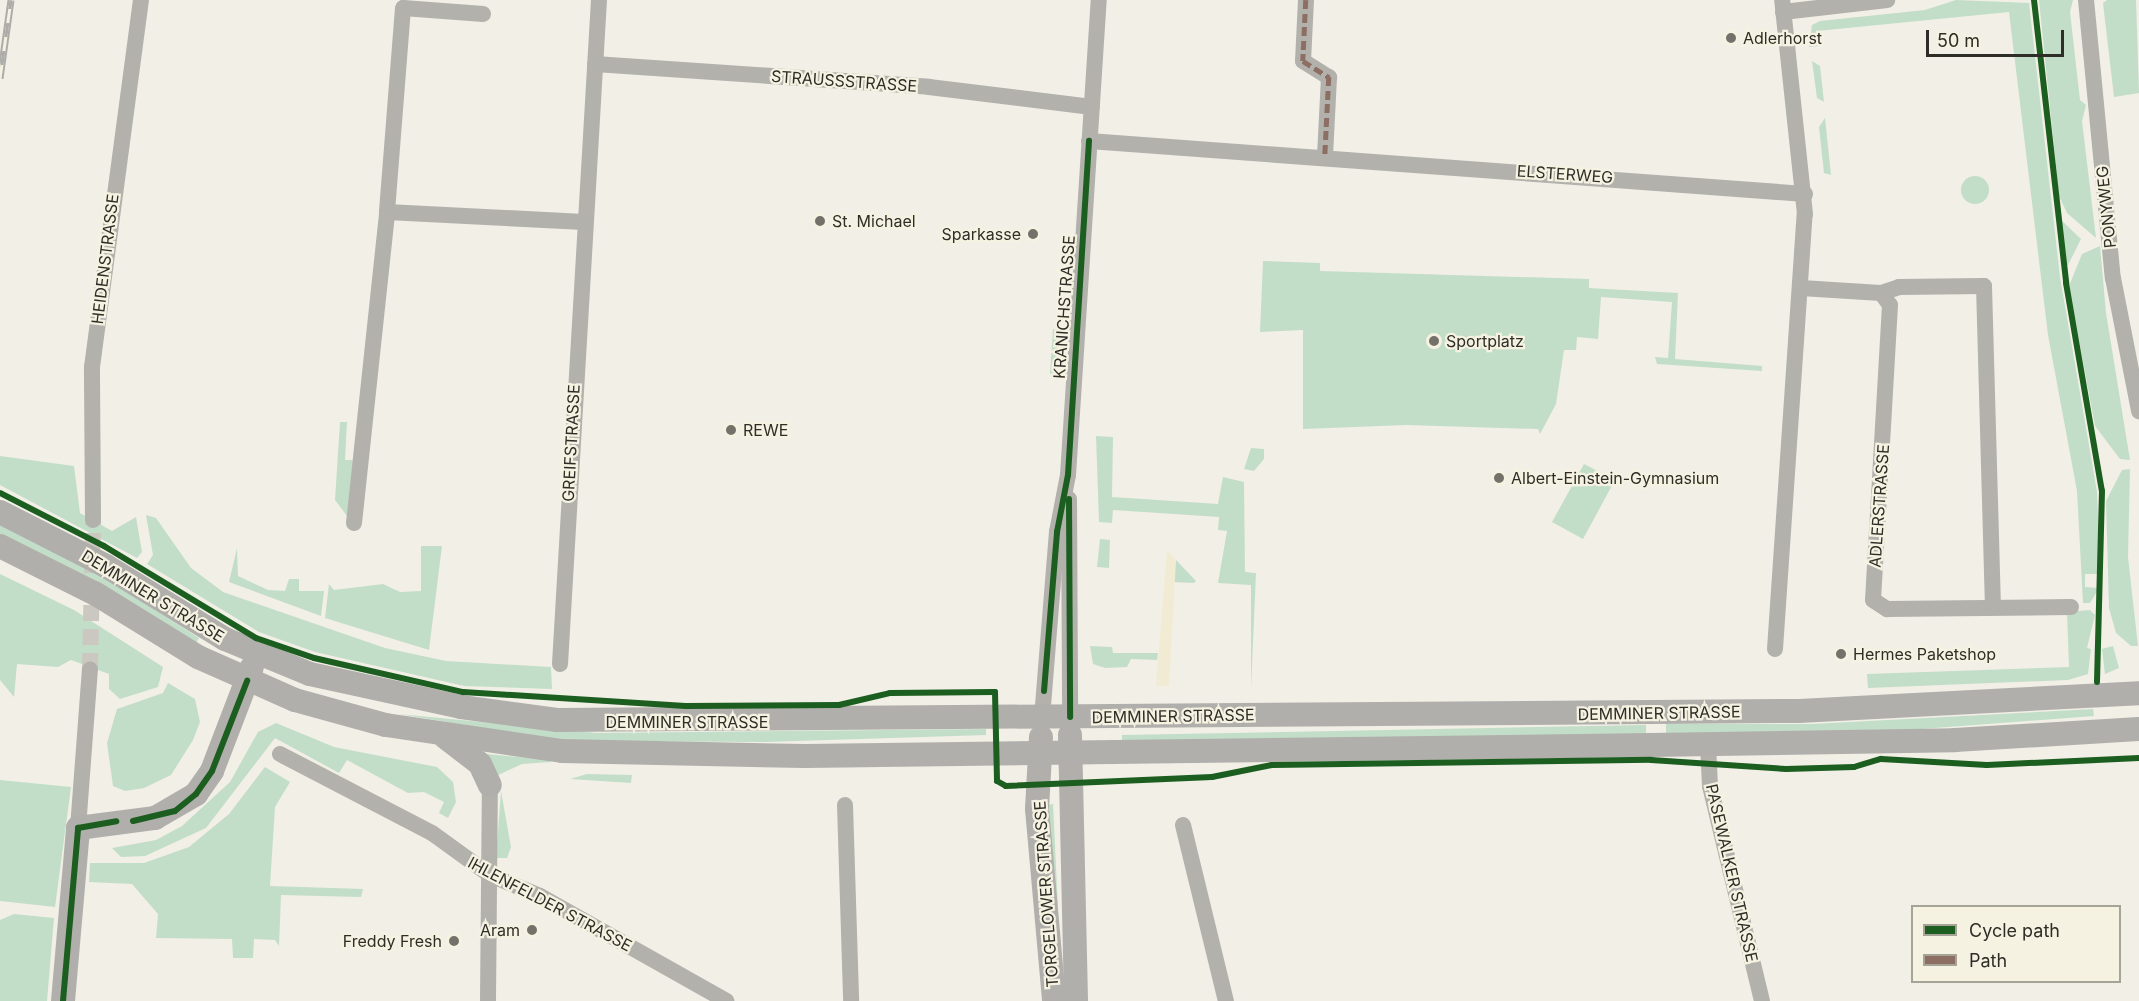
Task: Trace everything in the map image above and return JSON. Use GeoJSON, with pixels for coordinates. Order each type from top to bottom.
{"type":"FeatureCollection","features":[{"type":"Feature","properties":{"kind":"main road","name":"DEMMINER STRASSE"},"geometry":{"type":"LineString","coordinates":[[0,512],[258,654],[391,694],[557,720],[1798,711],[2139,693]]}},
{"type":"Feature","properties":{"kind":"main road","name":"DEMMINER STRASSE"},"geometry":{"type":"LineString","coordinates":[[0,546],[96,594],[172,643],[247,681],[351,717],[443,736],[562,751],[642,753],[1041,752],[1708,744],[1967,740],[2139,729]]}},
{"type":"Feature","properties":{"kind":"main road"},"geometry":{"type":"LineString","coordinates":[[63,1001],[78,828],[155,818],[196,794],[212,771],[258,654]]}},
{"type":"Feature","properties":{"kind":"main road","name":"TORGELOWER STRASSE"},"geometry":{"type":"LineString","coordinates":[[1070,717],[1076,1001]]}},
{"type":"Feature","properties":{"kind":"main road","name":"TORGELOWER STRASSE"},"geometry":{"type":"LineString","coordinates":[[1042,718],[1037,816],[1054,1001]]}},
{"type":"Feature","properties":{"kind":"main road"},"geometry":{"type":"LineString","coordinates":[[443,736],[480,764],[490,785]]}},
{"type":"Feature","properties":{"kind":"street","name":"HEIDENSTRASSE"},"geometry":{"type":"LineString","coordinates":[[93,520],[92,367],[141,0]]}},
{"type":"Feature","properties":{"kind":"street","name":"GREIFSTRASSE"},"geometry":{"type":"LineString","coordinates":[[560,664],[584,222],[600,0]]}},
{"type":"Feature","properties":{"kind":"street","name":"KRANICHSTRASSE"},"geometry":{"type":"LineString","coordinates":[[1070,717],[1068,475],[1099,0]]}},
{"type":"Feature","properties":{"kind":"street"},"geometry":{"type":"LineString","coordinates":[[1306,0],[1303,61],[1329,77],[1325,158]]}},
{"type":"Feature","properties":{"kind":"street"},"geometry":{"type":"LineString","coordinates":[[1775,649],[1801,288],[1805,194],[1783,6],[1887,0]]}},
{"type":"Feature","properties":{"kind":"street","name":"PONYWEG"},"geometry":{"type":"LineString","coordinates":[[2085,0],[2113,278],[2139,411]]}},
{"type":"Feature","properties":{"kind":"street"},"geometry":{"type":"LineString","coordinates":[[354,522],[387,212],[403,8],[483,15]]}},
{"type":"Feature","properties":{"kind":"street","name":"STRAUSSSTRASSE"},"geometry":{"type":"LineString","coordinates":[[595,64],[929,87],[1092,107]]}},
{"type":"Feature","properties":{"kind":"street","name":"ELSTERWEG"},"geometry":{"type":"LineString","coordinates":[[1089,141],[1805,194]]}},
{"type":"Feature","properties":{"kind":"street"},"geometry":{"type":"LineString","coordinates":[[387,212],[584,222]]}},
{"type":"Feature","properties":{"kind":"street"},"geometry":{"type":"LineString","coordinates":[[1801,288],[1881,293],[1899,287],[1984,286],[1993,604]]}},
{"type":"Feature","properties":{"kind":"street","name":"ADLERSTRASSE"},"geometry":{"type":"LineString","coordinates":[[1881,293],[1892,313],[1873,600],[1887,609],[1993,604],[2072,606]]}},
{"type":"Feature","properties":{"kind":"street","name":"KRANICHSTRASSE"},"geometry":{"type":"LineString","coordinates":[[1042,718],[1057,532],[1068,475]]}},
{"type":"Feature","properties":{"kind":"street"},"geometry":{"type":"LineString","coordinates":[[78,828],[90,669]]}},
{"type":"Feature","properties":{"kind":"street","name":"PASEWALKER STRASSE"},"geometry":{"type":"LineString","coordinates":[[1708,744],[1710,786],[1762,1001]]}},
{"type":"Feature","properties":{"kind":"street","name":"IHLENFELDER STRASSE"},"geometry":{"type":"LineString","coordinates":[[280,754],[432,833],[490,874],[540,896],[726,1001]]}},
{"type":"Feature","properties":{"kind":"street"},"geometry":{"type":"LineString","coordinates":[[489,1001],[490,785]]}},
{"type":"Feature","properties":{"kind":"street"},"geometry":{"type":"LineString","coordinates":[[845,806],[851,1001]]}},
{"type":"Feature","properties":{"kind":"street"},"geometry":{"type":"LineString","coordinates":[[1184,825],[1226,1001]]}},
{"type":"Feature","properties":{"kind":"green space"},"geometry":{"type":"Polygon","coordinates":[[[1956,0],[2029,3],[2060,277],[2097,492],[2100,574],[2085,574],[2085,587],[2099,588],[2090,603],[2083,603],[2077,491],[2048,335],[2009,12],[1817,31],[1818,46],[1809,47],[1812,25],[1820,21],[1925,10],[1956,0]]]}},
{"type":"Feature","properties":{"kind":"green space"},"geometry":{"type":"Polygon","coordinates":[[[2039,0],[2073,0],[2070,12],[2080,100],[2086,105],[2082,121],[2096,238],[2067,213],[2059,196],[2039,0]]]}},
{"type":"Feature","properties":{"kind":"green space"},"geometry":{"type":"Polygon","coordinates":[[[2107,0],[2136,0],[2139,93],[2114,97],[2103,3],[2107,0]]]}},
{"type":"Feature","properties":{"kind":"green space"},"geometry":{"type":"Polygon","coordinates":[[[1812,61],[1820,66],[1824,102],[1817,98],[1812,61]]]}},
{"type":"Feature","properties":{"kind":"green space"},"geometry":{"type":"Polygon","coordinates":[[[1825,118],[1831,175],[1824,173],[1819,127],[1825,118]]]}},
{"type":"Feature","properties":{"kind":"green space"},"geometry":{"type":"Polygon","coordinates":[[[1975,176],[1985,180],[1989,190],[1985,200],[1975,204],[1965,200],[1961,190],[1965,180],[1975,176]]]}},
{"type":"Feature","properties":{"kind":"green space"},"geometry":{"type":"Polygon","coordinates":[[[2061,220],[2081,239],[2068,265],[2067,265],[2061,220]]]}},
{"type":"Feature","properties":{"kind":"green space"},"geometry":{"type":"Polygon","coordinates":[[[2100,246],[2106,313],[2130,460],[2120,459],[2095,426],[2069,286],[2082,254],[2100,246]]]}},
{"type":"Feature","properties":{"kind":"green space","name":"Sportplatz"},"geometry":{"type":"Polygon","coordinates":[[[1263,261],[1320,263],[1320,271],[1589,279],[1589,288],[1678,293],[1675,359],[1762,366],[1762,371],[1657,364],[1655,357],[1668,358],[1672,302],[1601,297],[1598,339],[1577,337],[1576,350],[1564,350],[1556,404],[1540,434],[1538,429],[1406,425],[1303,429],[1303,330],[1260,332],[1263,261]]]}},
{"type":"Feature","properties":{"kind":"green space"},"geometry":{"type":"Polygon","coordinates":[[[1053,329],[1059,329],[1055,374],[1050,374],[1053,329]]]}},
{"type":"Feature","properties":{"kind":"green space"},"geometry":{"type":"Polygon","coordinates":[[[340,422],[347,422],[345,460],[353,460],[347,516],[335,500],[340,422]]]}},
{"type":"Feature","properties":{"kind":"green space"},"geometry":{"type":"Polygon","coordinates":[[[1096,436],[1113,437],[1112,497],[1218,504],[1223,477],[1244,482],[1245,572],[1256,573],[1251,688],[1251,585],[1218,583],[1227,531],[1218,530],[1219,517],[1113,510],[1112,523],[1099,522],[1096,436]]]}},
{"type":"Feature","properties":{"kind":"green space"},"geometry":{"type":"Polygon","coordinates":[[[1251,448],[1264,449],[1264,459],[1254,471],[1244,469],[1251,448]]]}},
{"type":"Feature","properties":{"kind":"green space"},"geometry":{"type":"Polygon","coordinates":[[[0,456],[74,466],[80,513],[112,531],[136,517],[142,552],[137,558],[0,485],[0,456]]]}},
{"type":"Feature","properties":{"kind":"green space"},"geometry":{"type":"Polygon","coordinates":[[[1584,464],[1615,480],[1583,539],[1552,522],[1584,464]]]}},
{"type":"Feature","properties":{"kind":"green space"},"geometry":{"type":"Polygon","coordinates":[[[2130,469],[2128,557],[2138,646],[2131,646],[2116,633],[2109,608],[2106,501],[2122,470],[2130,469]]]}},
{"type":"Feature","properties":{"kind":"green space"},"geometry":{"type":"Polygon","coordinates":[[[146,515],[156,518],[191,568],[223,592],[385,648],[446,661],[551,667],[552,689],[464,686],[315,652],[259,632],[147,564],[153,555],[146,515]]]}},
{"type":"Feature","properties":{"kind":"green space"},"geometry":{"type":"Polygon","coordinates":[[[0,522],[100,575],[199,638],[195,645],[98,584],[0,536],[0,522]]]}},
{"type":"Feature","properties":{"kind":"green space"},"geometry":{"type":"Polygon","coordinates":[[[1100,539],[1110,540],[1109,568],[1097,567],[1100,539]]]}},
{"type":"Feature","properties":{"kind":"green space"},"geometry":{"type":"Polygon","coordinates":[[[421,546],[442,546],[429,650],[325,618],[329,584],[334,590],[383,584],[400,592],[421,591],[421,546]]]}},
{"type":"Feature","properties":{"kind":"green space"},"geometry":{"type":"Polygon","coordinates":[[[237,548],[238,576],[268,590],[285,591],[289,579],[299,579],[299,591],[324,591],[321,616],[229,582],[237,548]]]}},
{"type":"Feature","properties":{"kind":"green space"},"geometry":{"type":"Polygon","coordinates":[[[1176,560],[1196,581],[1194,583],[1173,582],[1176,560]]]}},
{"type":"Feature","properties":{"kind":"green space"},"geometry":{"type":"Polygon","coordinates":[[[0,574],[74,610],[163,667],[158,687],[120,699],[109,689],[109,674],[71,660],[58,667],[17,664],[14,697],[0,680],[0,574]]]}},
{"type":"Feature","properties":{"kind":"green space"},"geometry":{"type":"Polygon","coordinates":[[[2090,610],[2095,615],[2087,648],[2091,649],[2088,674],[2068,680],[1868,688],[1867,674],[2069,667],[2067,612],[2090,610]]]}},
{"type":"Feature","properties":{"kind":"green space"},"geometry":{"type":"Polygon","coordinates":[[[1090,646],[1112,647],[1113,653],[1158,653],[1157,660],[1131,659],[1127,667],[1105,668],[1093,664],[1090,646]]]}},
{"type":"Feature","properties":{"kind":"green space"},"geometry":{"type":"Polygon","coordinates":[[[2113,646],[2119,668],[2105,674],[2102,649],[2113,646]]]}},
{"type":"Feature","properties":{"kind":"green space"},"geometry":{"type":"Polygon","coordinates":[[[168,683],[195,699],[200,722],[193,740],[171,775],[144,788],[125,791],[113,786],[107,743],[117,709],[163,693],[168,683]]]}},
{"type":"Feature","properties":{"kind":"green space"},"geometry":{"type":"Polygon","coordinates":[[[2093,709],[2094,716],[1882,732],[1666,735],[1666,724],[1812,724],[2093,709]]]}},
{"type":"Feature","properties":{"kind":"green space"},"geometry":{"type":"Polygon","coordinates":[[[399,714],[597,733],[986,729],[986,735],[766,742],[561,741],[399,714]]]}},
{"type":"Feature","properties":{"kind":"green space"},"geometry":{"type":"Polygon","coordinates":[[[276,723],[334,747],[437,767],[453,782],[456,802],[448,818],[439,813],[444,802],[424,792],[408,793],[347,760],[339,773],[275,738],[206,828],[145,856],[121,857],[112,848],[156,840],[182,826],[230,782],[258,732],[276,723]]]}},
{"type":"Feature","properties":{"kind":"green space"},"geometry":{"type":"Polygon","coordinates":[[[1646,725],[1646,735],[1122,741],[1122,735],[1646,725]]]}},
{"type":"Feature","properties":{"kind":"green space"},"geometry":{"type":"Polygon","coordinates":[[[487,754],[551,760],[551,762],[522,764],[496,776],[487,754]]]}},
{"type":"Feature","properties":{"kind":"green space"},"geometry":{"type":"Polygon","coordinates":[[[265,767],[290,782],[275,807],[270,886],[363,889],[361,897],[281,895],[279,946],[275,940],[254,939],[253,958],[233,958],[232,939],[156,938],[158,914],[132,884],[89,882],[90,863],[144,863],[189,847],[229,814],[265,767]]]}},
{"type":"Feature","properties":{"kind":"green space"},"geometry":{"type":"Polygon","coordinates":[[[587,774],[632,775],[631,783],[570,779],[587,774]]]}},
{"type":"Feature","properties":{"kind":"green space"},"geometry":{"type":"Polygon","coordinates":[[[0,780],[71,787],[55,907],[0,901],[0,780]]]}},
{"type":"Feature","properties":{"kind":"green space"},"geometry":{"type":"Polygon","coordinates":[[[501,791],[511,847],[507,858],[496,858],[501,791]]]}},
{"type":"Feature","properties":{"kind":"green space"},"geometry":{"type":"Polygon","coordinates":[[[1053,804],[1061,972],[1047,805],[1053,804]]]}},
{"type":"Feature","properties":{"kind":"green space"},"geometry":{"type":"Polygon","coordinates":[[[14,914],[54,918],[47,1001],[0,1001],[0,920],[14,914]]]}},
{"type":"Feature","properties":{"kind":"sand"},"geometry":{"type":"Polygon","coordinates":[[[1167,550],[1176,560],[1169,686],[1156,686],[1167,550]]]}},
{"type":"Feature","properties":{"kind":"tunnel"},"geometry":{"type":"LineString","coordinates":[[90,669],[93,520]]}},
{"type":"Feature","properties":{"kind":"railway"},"geometry":{"type":"LineString","coordinates":[[0,78],[11,0]]}},
{"type":"Feature","properties":{"kind":"marked path"},"geometry":{"type":"LineString","coordinates":[[1306,0],[1303,61],[1329,77],[1325,157]]}},
{"type":"Feature","properties":{"kind":"cycle path"},"geometry":{"type":"LineString","coordinates":[[2034,0],[2066,283],[2102,491],[2097,682]]}},
{"type":"Feature","properties":{"kind":"cycle path"},"geometry":{"type":"LineString","coordinates":[[1044,691],[1057,532],[1068,475],[1089,141]]}},
{"type":"Feature","properties":{"kind":"cycle path"},"geometry":{"type":"LineString","coordinates":[[0,493],[104,546],[256,638],[314,658],[463,692],[686,706],[839,705],[890,693],[995,692],[997,781],[1006,786],[1212,777],[1272,765],[1651,760],[1786,769],[1854,767],[1881,759],[1987,765],[2139,758]]}},
{"type":"Feature","properties":{"kind":"cycle path"},"geometry":{"type":"LineString","coordinates":[[1069,499],[1070,717]]}},
{"type":"Feature","properties":{"kind":"cycle path"},"geometry":{"type":"LineString","coordinates":[[133,821],[175,811],[196,794],[212,771],[247,681]]}},
{"type":"Feature","properties":{"kind":"cycle path"},"geometry":{"type":"LineString","coordinates":[[63,1001],[78,828],[116,821]]}},
{"type":"Feature","properties":{"kind":"place","name":"Adlerhorst"},"geometry":{"type":"Point","coordinates":[1731,38]}},
{"type":"Feature","properties":{"kind":"place","name":"St. Michael"},"geometry":{"type":"Point","coordinates":[820,221]}},
{"type":"Feature","properties":{"kind":"place","name":"Sparkasse"},"geometry":{"type":"Point","coordinates":[1033,234]}},
{"type":"Feature","properties":{"kind":"place","name":"Sportplatz"},"geometry":{"type":"Point","coordinates":[1434,341]}},
{"type":"Feature","properties":{"kind":"place","name":"REWE"},"geometry":{"type":"Point","coordinates":[731,430]}},
{"type":"Feature","properties":{"kind":"place","name":"Albert-Einstein-Gymnasium"},"geometry":{"type":"Point","coordinates":[1499,478]}},
{"type":"Feature","properties":{"kind":"place","name":"Hermes Paketshop"},"geometry":{"type":"Point","coordinates":[1841,654]}},
{"type":"Feature","properties":{"kind":"place","name":"Aram"},"geometry":{"type":"Point","coordinates":[532,930]}},
{"type":"Feature","properties":{"kind":"place","name":"Freddy Fresh"},"geometry":{"type":"Point","coordinates":[454,941]}}]}
